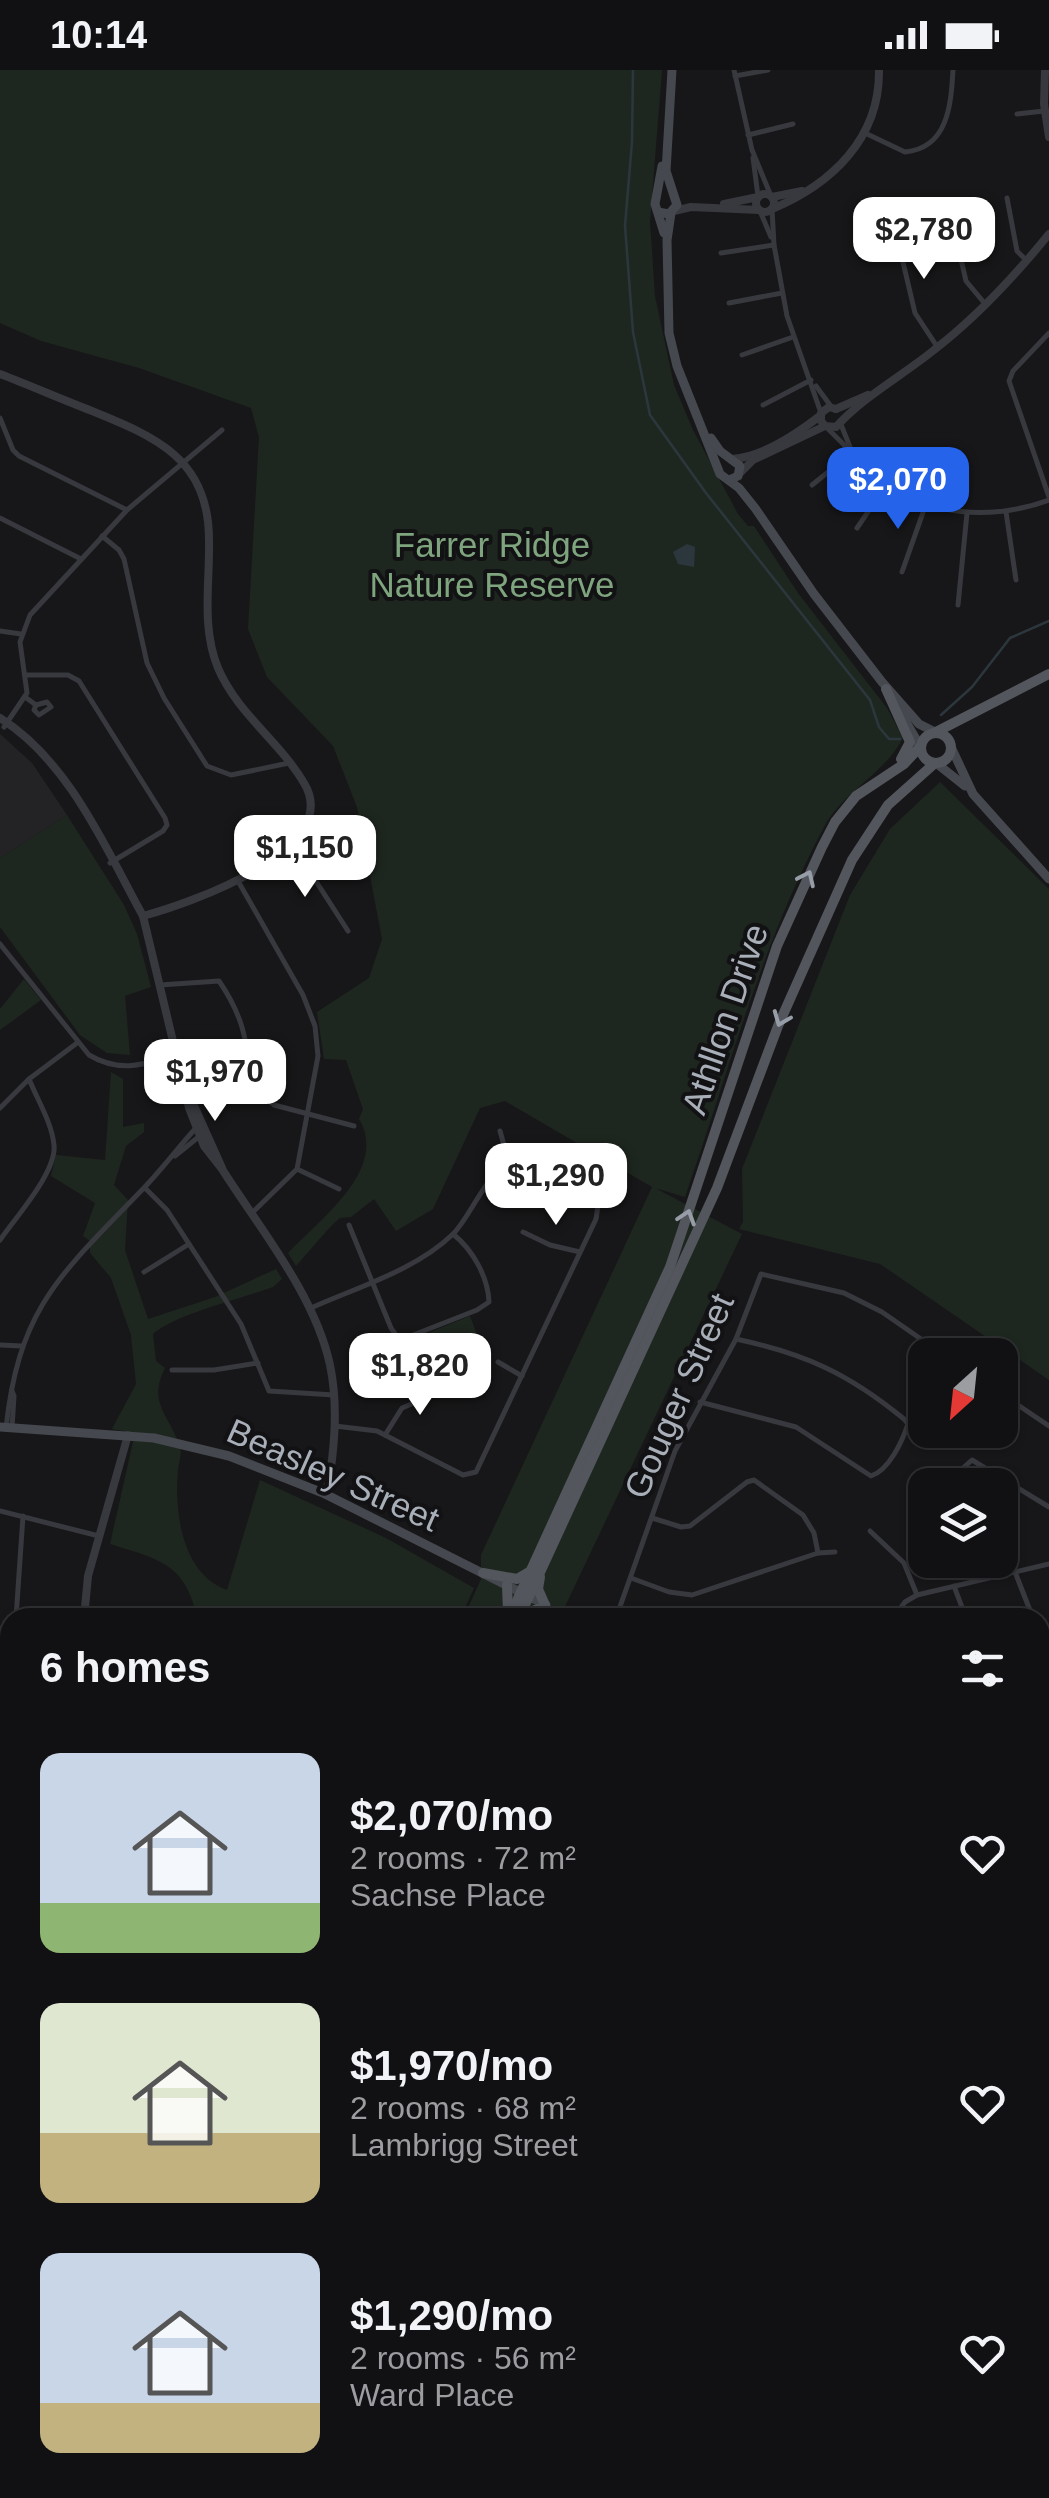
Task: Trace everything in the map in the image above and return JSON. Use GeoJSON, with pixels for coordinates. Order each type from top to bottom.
{"type":"FeatureCollection","features":[{"type":"Feature","properties":{"kind":"main road"},"geometry":{"type":"LineString","coordinates":[[672,70],[666,153],[667,177],[674,196],[667,240],[666,300],[671,345],[720,472],[755,508],[884,686],[918,724],[945,736],[973,794]]}},
{"type":"Feature","properties":{"kind":"main road"},"geometry":{"type":"LineString","coordinates":[[666,153],[654,204],[667,240]]}},
{"type":"Feature","properties":{"kind":"main road"},"geometry":{"type":"LineString","coordinates":[[656,198],[665,192],[674,196]]}},
{"type":"Feature","properties":{"kind":"main road"},"geometry":{"type":"LineString","coordinates":[[658,212],[672,212]]}},
{"type":"Feature","properties":{"kind":"main road"},"geometry":{"type":"LineString","coordinates":[[701,424],[718,449],[740,466],[755,508]]}},
{"type":"Feature","properties":{"kind":"main road"},"geometry":{"type":"LineString","coordinates":[[720,472],[722,462],[732,459]]}},
{"type":"Feature","properties":{"kind":"main road"},"geometry":{"type":"LineString","coordinates":[[729,480],[740,473]]}},
{"type":"Feature","properties":{"kind":"main road"},"geometry":{"type":"LineString","coordinates":[[920,746],[926,736],[1049,674]]}},
{"type":"Feature","properties":{"kind":"main road"},"geometry":{"type":"LineString","coordinates":[[884,686],[924,758],[936,763],[973,794],[1049,879]]}},
{"type":"Feature","properties":{"kind":"main road"},"geometry":{"type":"LineString","coordinates":[[884,686],[910,742],[907,752],[886,773]]}},
{"type":"Feature","properties":{"kind":"main road"},"geometry":{"type":"LineString","coordinates":[[936,763],[947,758],[960,730],[976,714]]}},
{"type":"Feature","properties":{"kind":"main road","name":"Athllon Drive"},"geometry":{"type":"LineString","coordinates":[[522,1608],[529,1572],[670,1267],[783,932],[835,822],[856,796],[904,764],[920,746]]}},
{"type":"Feature","properties":{"kind":"main road","name":"Athllon Drive"},"geometry":{"type":"LineString","coordinates":[[515,1608],[542,1566],[718,1188],[778,1026],[852,860],[888,805],[936,763]]}},
{"type":"Feature","properties":{"kind":"main road","name":"Beasley Street"},"geometry":{"type":"LineString","coordinates":[[6,1428],[154,1438],[228,1456],[325,1494],[551,1608]]}},
{"type":"Feature","properties":{"kind":"main road"},"geometry":{"type":"LineString","coordinates":[[542,1566],[538,1590],[546,1605]]}},
{"type":"Feature","properties":{"kind":"main road"},"geometry":{"type":"LineString","coordinates":[[482,1574],[517,1579],[529,1572]]}},
{"type":"Feature","properties":{"kind":"main road"},"geometry":{"type":"LineString","coordinates":[[507,1585],[508,1608]]}},
{"type":"Feature","properties":{"kind":"street"},"geometry":{"type":"LineString","coordinates":[[768,70],[734,73],[752,150],[756,204],[774,245]]}},
{"type":"Feature","properties":{"kind":"street"},"geometry":{"type":"LineString","coordinates":[[672,212],[690,207],[772,209],[844,163],[865,134],[875,108],[879,70]]}},
{"type":"Feature","properties":{"kind":"street"},"geometry":{"type":"LineString","coordinates":[[865,134],[905,152],[929,145],[946,119],[953,70]]}},
{"type":"Feature","properties":{"kind":"street"},"geometry":{"type":"LineString","coordinates":[[1045,70],[1044,111],[1049,137]]}},
{"type":"Feature","properties":{"kind":"street"},"geometry":{"type":"LineString","coordinates":[[1017,114],[1044,111]]}},
{"type":"Feature","properties":{"kind":"street"},"geometry":{"type":"LineString","coordinates":[[748,134],[793,124]]}},
{"type":"Feature","properties":{"kind":"street"},"geometry":{"type":"LineString","coordinates":[[752,150],[772,197],[782,293],[821,414],[826,426],[888,484],[926,504],[966,513],[1006,512],[1049,498],[1009,381],[1013,371],[1049,334]]}},
{"type":"Feature","properties":{"kind":"street"},"geometry":{"type":"LineString","coordinates":[[674,196],[688,202],[729,204],[765,194],[772,197],[804,190]]}},
{"type":"Feature","properties":{"kind":"street"},"geometry":{"type":"LineString","coordinates":[[1007,198],[1017,251],[1027,261]]}},
{"type":"Feature","properties":{"kind":"street"},"geometry":{"type":"LineString","coordinates":[[951,216],[966,282],[986,305]]}},
{"type":"Feature","properties":{"kind":"street"},"geometry":{"type":"LineString","coordinates":[[894,224],[916,313],[938,348]]}},
{"type":"Feature","properties":{"kind":"street"},"geometry":{"type":"LineString","coordinates":[[740,473],[753,460],[826,426],[836,426],[938,348],[986,305],[1049,234]]}},
{"type":"Feature","properties":{"kind":"street"},"geometry":{"type":"LineString","coordinates":[[721,253],[774,245]]}},
{"type":"Feature","properties":{"kind":"street"},"geometry":{"type":"LineString","coordinates":[[728,304],[782,293]]}},
{"type":"Feature","properties":{"kind":"street"},"geometry":{"type":"LineString","coordinates":[[742,355],[794,337]]}},
{"type":"Feature","properties":{"kind":"street"},"geometry":{"type":"LineString","coordinates":[[0,374],[148,434],[185,463],[202,496],[209,524],[208,622],[213,654],[234,697],[306,785],[312,806],[303,831],[292,844],[238,881],[143,916]]}},
{"type":"Feature","properties":{"kind":"street"},"geometry":{"type":"LineString","coordinates":[[763,405],[812,380]]}},
{"type":"Feature","properties":{"kind":"street"},"geometry":{"type":"LineString","coordinates":[[812,380],[834,408],[853,452]]}},
{"type":"Feature","properties":{"kind":"street"},"geometry":{"type":"LineString","coordinates":[[732,459],[750,456],[805,427],[821,414],[881,388]]}},
{"type":"Feature","properties":{"kind":"street"},"geometry":{"type":"LineString","coordinates":[[0,418],[19,456],[127,510]]}},
{"type":"Feature","properties":{"kind":"street"},"geometry":{"type":"LineString","coordinates":[[222,430],[127,510],[30,615],[20,648],[26,675],[25,697],[3,723],[36,746],[59,774],[143,916],[200,1130],[311,1308],[330,1367],[334,1395],[335,1426],[325,1494]]}},
{"type":"Feature","properties":{"kind":"street"},"geometry":{"type":"LineString","coordinates":[[812,484],[853,452]]}},
{"type":"Feature","properties":{"kind":"street"},"geometry":{"type":"LineString","coordinates":[[857,528],[888,484]]}},
{"type":"Feature","properties":{"kind":"street"},"geometry":{"type":"LineString","coordinates":[[902,572],[926,504]]}},
{"type":"Feature","properties":{"kind":"street"},"geometry":{"type":"LineString","coordinates":[[1006,512],[1016,580]]}},
{"type":"Feature","properties":{"kind":"street"},"geometry":{"type":"LineString","coordinates":[[958,605],[966,513]]}},
{"type":"Feature","properties":{"kind":"street"},"geometry":{"type":"LineString","coordinates":[[0,518],[81,558]]}},
{"type":"Feature","properties":{"kind":"street"},"geometry":{"type":"LineString","coordinates":[[102,536],[124,559],[151,673],[207,766],[231,776],[290,764]]}},
{"type":"Feature","properties":{"kind":"street"},"geometry":{"type":"LineString","coordinates":[[0,631],[22,634]]}},
{"type":"Feature","properties":{"kind":"street"},"geometry":{"type":"LineString","coordinates":[[26,675],[68,675],[79,681],[165,818],[164,831],[112,862]]}},
{"type":"Feature","properties":{"kind":"street"},"geometry":{"type":"LineString","coordinates":[[25,697],[36,705]]}},
{"type":"Feature","properties":{"kind":"street"},"geometry":{"type":"LineString","coordinates":[[247,838],[264,862]]}},
{"type":"Feature","properties":{"kind":"street"},"geometry":{"type":"LineString","coordinates":[[292,844],[348,931]]}},
{"type":"Feature","properties":{"kind":"street"},"geometry":{"type":"LineString","coordinates":[[238,881],[312,1016],[318,1056],[296,1169],[251,1214]]}},
{"type":"Feature","properties":{"kind":"street"},"geometry":{"type":"LineString","coordinates":[[0,944],[89,1055],[116,1066],[142,1066],[178,1054]]}},
{"type":"Feature","properties":{"kind":"street"},"geometry":{"type":"LineString","coordinates":[[160,985],[219,981],[241,1025],[263,1096],[274,1105],[354,1126]]}},
{"type":"Feature","properties":{"kind":"street"},"geometry":{"type":"LineString","coordinates":[[0,1108],[29,1079],[77,1042]]}},
{"type":"Feature","properties":{"kind":"street"},"geometry":{"type":"LineString","coordinates":[[0,1240],[44,1178],[54,1156],[52,1137],[29,1079]]}},
{"type":"Feature","properties":{"kind":"street"},"geometry":{"type":"LineString","coordinates":[[6,1428],[22,1346],[50,1290],[200,1130]]}},
{"type":"Feature","properties":{"kind":"street"},"geometry":{"type":"LineString","coordinates":[[500,1131],[509,1164]]}},
{"type":"Feature","properties":{"kind":"street"},"geometry":{"type":"LineString","coordinates":[[311,1308],[425,1255],[454,1234],[496,1172],[509,1164],[534,1166],[598,1206],[480,1466],[472,1475],[463,1475],[385,1435],[360,1427],[335,1426]]}},
{"type":"Feature","properties":{"kind":"street"},"geometry":{"type":"LineString","coordinates":[[296,1169],[339,1189]]}},
{"type":"Feature","properties":{"kind":"street"},"geometry":{"type":"LineString","coordinates":[[144,1188],[167,1210],[241,1324],[269,1391],[334,1395]]}},
{"type":"Feature","properties":{"kind":"street"},"geometry":{"type":"LineString","coordinates":[[349,1225],[398,1338],[409,1338],[484,1306],[489,1296],[473,1254],[454,1234]]}},
{"type":"Feature","properties":{"kind":"street"},"geometry":{"type":"LineString","coordinates":[[523,1232],[550,1245],[580,1252]]}},
{"type":"Feature","properties":{"kind":"street"},"geometry":{"type":"LineString","coordinates":[[144,1272],[190,1244]]}},
{"type":"Feature","properties":{"kind":"street","name":"Gouger Street"},"geometry":{"type":"LineString","coordinates":[[620,1608],[684,1429],[736,1339],[758,1278],[766,1273],[822,1286],[864,1302],[918,1338]]}},
{"type":"Feature","properties":{"kind":"street"},"geometry":{"type":"LineString","coordinates":[[700,1402],[796,1428],[871,1476],[886,1467],[906,1432],[908,1424],[904,1419],[866,1388],[836,1371],[794,1353],[736,1339]]}},
{"type":"Feature","properties":{"kind":"street"},"geometry":{"type":"LineString","coordinates":[[0,1345],[22,1346]]}},
{"type":"Feature","properties":{"kind":"street"},"geometry":{"type":"LineString","coordinates":[[172,1370],[214,1370],[258,1362]]}},
{"type":"Feature","properties":{"kind":"street"},"geometry":{"type":"LineString","coordinates":[[498,1362],[522,1376]]}},
{"type":"Feature","properties":{"kind":"street"},"geometry":{"type":"LineString","coordinates":[[385,1435],[402,1408],[444,1390]]}},
{"type":"Feature","properties":{"kind":"street"},"geometry":{"type":"LineString","coordinates":[[1018,1405],[1049,1426]]}},
{"type":"Feature","properties":{"kind":"street"},"geometry":{"type":"LineString","coordinates":[[85,1608],[88,1576],[128,1436]]}},
{"type":"Feature","properties":{"kind":"street"},"geometry":{"type":"LineString","coordinates":[[962,1468],[972,1460],[985,1468]]}},
{"type":"Feature","properties":{"kind":"street"},"geometry":{"type":"LineString","coordinates":[[652,1518],[690,1526],[754,1480],[804,1516],[814,1532],[818,1553]]}},
{"type":"Feature","properties":{"kind":"street"},"geometry":{"type":"LineString","coordinates":[[1018,1488],[1049,1507]]}},
{"type":"Feature","properties":{"kind":"street"},"geometry":{"type":"LineString","coordinates":[[0,1512],[100,1536]]}},
{"type":"Feature","properties":{"kind":"street"},"geometry":{"type":"LineString","coordinates":[[17,1608],[23,1516]]}},
{"type":"Feature","properties":{"kind":"street"},"geometry":{"type":"LineString","coordinates":[[870,1530],[904,1563],[917,1595]]}},
{"type":"Feature","properties":{"kind":"street"},"geometry":{"type":"LineString","coordinates":[[631,1578],[692,1596],[818,1553],[835,1552]]}},
{"type":"Feature","properties":{"kind":"street"},"geometry":{"type":"LineString","coordinates":[[1018,1571],[1049,1564]]}},
{"type":"Feature","properties":{"kind":"street"},"geometry":{"type":"LineString","coordinates":[[900,1608],[917,1595],[987,1578]]}},
{"type":"Feature","properties":{"kind":"street"},"geometry":{"type":"LineString","coordinates":[[1017,1578],[1028,1608]]}},
{"type":"Feature","properties":{"kind":"street"},"geometry":{"type":"LineString","coordinates":[[954,1586],[962,1608]]}},
{"type":"Feature","properties":{"kind":"shaded area"},"geometry":{"type":"Polygon","coordinates":[[[687,544],[695,547],[694,567],[678,564],[673,552],[687,544]]]}},
{"type":"Feature","properties":{"kind":"shaded area"},"geometry":{"type":"Polygon","coordinates":[[[0,734],[32,763],[67,815],[0,858],[0,734]]]}},
{"type":"Feature","properties":{"kind":"green space","name":"Farrer Ridge Nature Reserve"},"geometry":{"type":"Polygon","coordinates":[[[0,70],[662,70],[650,222],[655,296],[674,385],[738,514],[748,526],[754,526],[798,593],[887,708],[903,738],[885,763],[831,815],[801,873],[763,964],[685,1197],[655,1188],[742,1234],[564,1608],[468,1608],[481,1579],[481,1555],[652,1187],[505,1101],[480,1108],[433,1209],[396,1231],[374,1199],[351,1217],[340,1218],[296,1266],[288,1253],[347,1192],[365,1156],[366,1138],[359,1119],[363,1109],[346,1060],[324,1059],[317,1012],[369,978],[382,939],[357,807],[333,746],[267,677],[248,629],[259,437],[251,408],[139,368],[41,341],[0,323],[0,70]]]}},
{"type":"Feature","properties":{"kind":"green space"},"geometry":{"type":"Polygon","coordinates":[[[940,782],[1049,889],[1049,1380],[1018,1359],[1018,1338],[988,1338],[880,1264],[739,1229],[743,1222],[742,1169],[850,895],[890,829],[940,782]]]}},
{"type":"Feature","properties":{"kind":"green space"},"geometry":{"type":"Polygon","coordinates":[[[67,815],[124,905],[137,934],[151,987],[125,996],[130,1055],[107,1053],[80,1035],[0,927],[0,858],[67,815]]]}},
{"type":"Feature","properties":{"kind":"green space"},"geometry":{"type":"Polygon","coordinates":[[[24,979],[41,1000],[0,1030],[0,1009],[24,979]]]}},
{"type":"Feature","properties":{"kind":"green space"},"geometry":{"type":"Polygon","coordinates":[[[111,1072],[123,1079],[123,1127],[144,1123],[144,1132],[126,1146],[114,1185],[128,1200],[125,1250],[148,1319],[215,1297],[276,1269],[282,1279],[273,1287],[192,1314],[153,1334],[156,1361],[165,1368],[159,1400],[181,1450],[177,1487],[180,1522],[184,1540],[200,1570],[227,1590],[260,1480],[386,1538],[474,1588],[465,1608],[194,1608],[185,1584],[167,1566],[110,1544],[135,1433],[112,1429],[136,1384],[131,1335],[111,1278],[90,1253],[90,1241],[83,1236],[95,1203],[51,1176],[56,1155],[105,1160],[111,1072]]]}},
{"type":"Feature","properties":{"kind":"green space"},"geometry":{"type":"Polygon","coordinates":[[[470,1316],[479,1340],[436,1358],[428,1333],[470,1316]]]}},
{"type":"Feature","properties":{"kind":"waterway"},"geometry":{"type":"LineString","coordinates":[[633,70],[625,226],[633,332],[650,415],[706,493],[870,700],[879,727],[889,739],[900,739]]}},
{"type":"Feature","properties":{"kind":"waterway"},"geometry":{"type":"LineString","coordinates":[[941,715],[972,687],[1010,638],[1049,621]]}}]}
